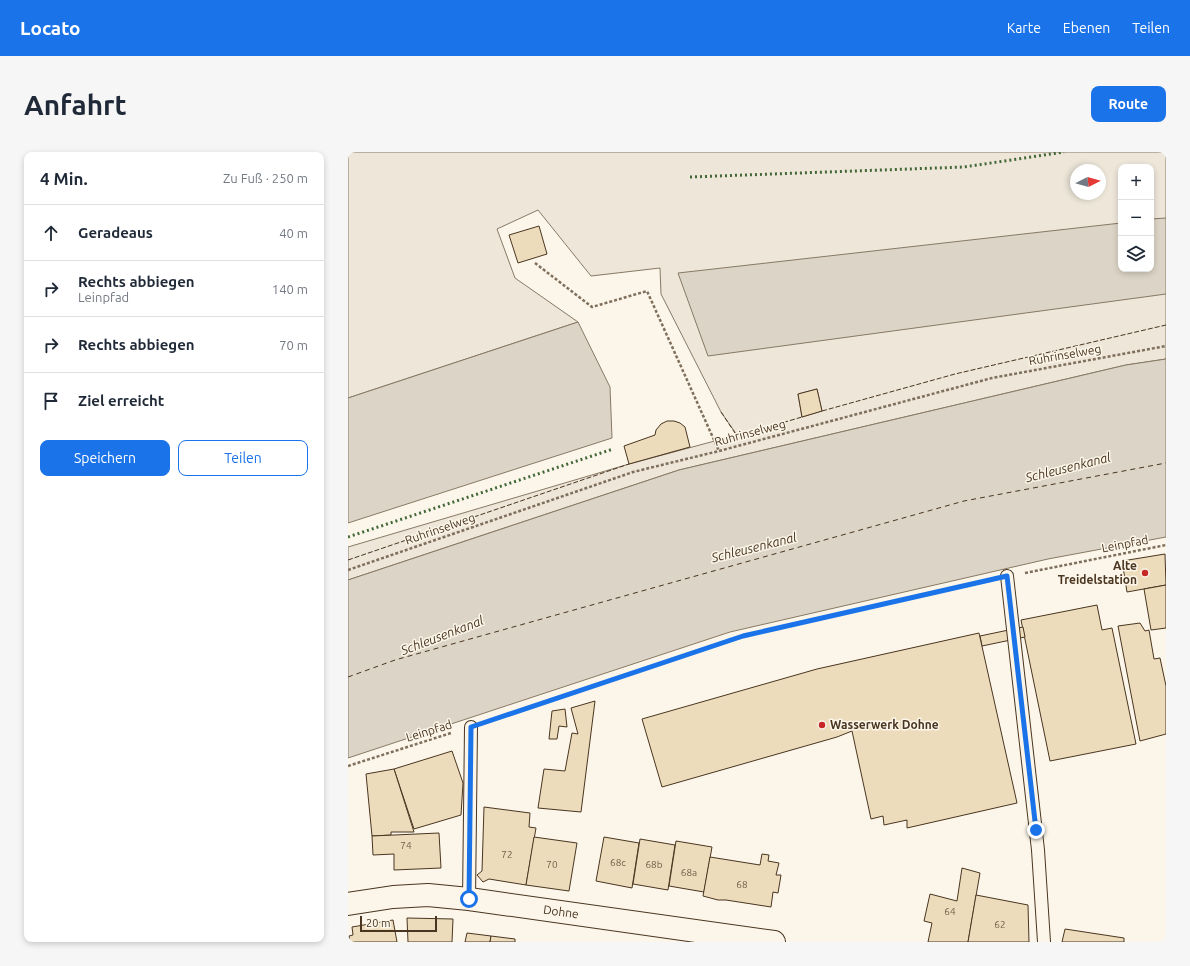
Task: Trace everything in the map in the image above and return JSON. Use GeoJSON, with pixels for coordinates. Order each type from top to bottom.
{"type":"FeatureCollection","features":[{"type":"Feature","properties":{"kind":"street","name":"Dohne"},"geometry":{"type":"LineString","coordinates":[[348,904],[393,897],[428,895],[469,899],[774,942]]}},
{"type":"Feature","properties":{"kind":"lane"},"geometry":{"type":"LineString","coordinates":[[1007,576],[1038,850],[1044,942]]}},
{"type":"Feature","properties":{"kind":"lane"},"geometry":{"type":"LineString","coordinates":[[469,899],[471,727]]}},
{"type":"Feature","properties":{"kind":"path"},"geometry":{"type":"LineString","coordinates":[[535,263],[592,306],[648,291],[719,451]]}},
{"type":"Feature","properties":{"kind":"path","name":"Ruhrinselweg"},"geometry":{"type":"LineString","coordinates":[[348,570],[633,472],[719,451],[992,378],[1166,346]]}},
{"type":"Feature","properties":{"kind":"path","name":"Leinpfad"},"geometry":{"type":"LineString","coordinates":[[348,766],[471,727],[743,636],[1007,576],[1166,545]]}},
{"type":"Feature","properties":{"kind":"shaded area"},"geometry":{"type":"Polygon","coordinates":[[[348,152],[1166,152],[1166,359],[1126,365],[679,470],[348,580],[348,547],[629,464],[737,435],[721,412],[661,294],[660,268],[591,276],[538,210],[497,229],[515,278],[578,322],[348,398],[348,152]],[[817,389],[798,394],[802,417],[822,411],[817,389]]]}},
{"type":"Feature","properties":{"kind":"water"},"geometry":{"type":"Polygon","coordinates":[[[1166,218],[1166,294],[708,356],[678,273],[1118,223],[1118,272],[1154,272],[1154,219],[1166,218]]]}},
{"type":"Feature","properties":{"kind":"water"},"geometry":{"type":"Polygon","coordinates":[[[578,322],[610,387],[612,438],[348,523],[348,398],[578,322]]]}},
{"type":"Feature","properties":{"kind":"water","name":"Schleusenkanal"},"geometry":{"type":"Polygon","coordinates":[[[1166,359],[1166,537],[1048,559],[730,632],[348,758],[348,580],[679,470],[1126,365],[1166,359]]]}},
{"type":"Feature","properties":{"kind":"building"},"geometry":{"type":"Polygon","coordinates":[[[539,226],[547,254],[518,263],[509,235],[539,226]]]}},
{"type":"Feature","properties":{"kind":"building"},"geometry":{"type":"Polygon","coordinates":[[[817,389],[822,411],[802,417],[798,394],[817,389]]]}},
{"type":"Feature","properties":{"kind":"building"},"geometry":{"type":"Polygon","coordinates":[[[667,421],[680,423],[685,427],[690,447],[629,464],[624,446],[655,435],[656,430],[661,424],[667,421]]]}},
{"type":"Feature","properties":{"kind":"building","name":"Alte Treidelstation"},"geometry":{"type":"Polygon","coordinates":[[[1165,554],[1166,585],[1127,592],[1122,561],[1165,554]]]}},
{"type":"Feature","properties":{"kind":"building"},"geometry":{"type":"Polygon","coordinates":[[[1166,585],[1166,628],[1151,630],[1144,589],[1166,585]]]}},
{"type":"Feature","properties":{"kind":"building"},"geometry":{"type":"Polygon","coordinates":[[[1097,605],[1102,630],[1112,628],[1136,744],[1050,761],[1021,620],[1097,605]]]}},
{"type":"Feature","properties":{"kind":"building"},"geometry":{"type":"Polygon","coordinates":[[[1140,623],[1145,631],[1149,630],[1154,659],[1160,658],[1166,686],[1166,734],[1140,741],[1118,626],[1140,623]]]}},
{"type":"Feature","properties":{"kind":"building"},"geometry":{"type":"Polygon","coordinates":[[[1023,627],[1025,637],[982,646],[980,636],[1023,627]]]}},
{"type":"Feature","properties":{"kind":"building","name":"Wasserwerk Dohne"},"geometry":{"type":"Polygon","coordinates":[[[979,633],[1017,803],[907,828],[907,820],[884,825],[883,816],[871,819],[852,731],[837,737],[662,787],[642,719],[817,669],[979,633]]]}},
{"type":"Feature","properties":{"kind":"building"},"geometry":{"type":"Polygon","coordinates":[[[595,701],[581,812],[538,808],[544,769],[565,771],[572,733],[578,734],[571,708],[595,701]]]}},
{"type":"Feature","properties":{"kind":"building"},"geometry":{"type":"Polygon","coordinates":[[[565,709],[567,727],[559,726],[557,739],[549,739],[552,711],[565,709]]]}},
{"type":"Feature","properties":{"kind":"building"},"geometry":{"type":"Polygon","coordinates":[[[452,751],[463,783],[461,815],[414,829],[394,769],[452,751]]]}},
{"type":"Feature","properties":{"kind":"building"},"geometry":{"type":"Polygon","coordinates":[[[394,769],[414,832],[391,832],[391,835],[372,836],[366,774],[394,769]]]}},
{"type":"Feature","properties":{"kind":"building"},"geometry":{"type":"Polygon","coordinates":[[[484,807],[530,813],[529,827],[536,828],[526,885],[489,879],[483,882],[477,875],[482,871],[484,807]]]}},
{"type":"Feature","properties":{"kind":"building"},"geometry":{"type":"Polygon","coordinates":[[[439,833],[441,868],[394,870],[394,854],[373,855],[372,836],[439,833]]]}},
{"type":"Feature","properties":{"kind":"building"},"geometry":{"type":"Polygon","coordinates":[[[534,837],[577,843],[569,891],[526,885],[534,837]]]}},
{"type":"Feature","properties":{"kind":"building"},"geometry":{"type":"Polygon","coordinates":[[[604,837],[639,843],[632,888],[596,881],[604,837]]]}},
{"type":"Feature","properties":{"kind":"building"},"geometry":{"type":"Polygon","coordinates":[[[640,839],[675,845],[668,890],[633,884],[640,839]]]}},
{"type":"Feature","properties":{"kind":"building"},"geometry":{"type":"Polygon","coordinates":[[[676,841],[712,847],[704,892],[669,886],[676,841]]]}},
{"type":"Feature","properties":{"kind":"building"},"geometry":{"type":"Polygon","coordinates":[[[762,854],[769,855],[768,861],[779,863],[776,875],[781,875],[778,893],[773,892],[771,907],[718,900],[703,896],[710,857],[760,865],[762,854]]]}},
{"type":"Feature","properties":{"kind":"building"},"geometry":{"type":"Polygon","coordinates":[[[962,868],[980,873],[968,942],[928,942],[932,923],[924,921],[930,894],[957,901],[962,868]]]}},
{"type":"Feature","properties":{"kind":"building"},"geometry":{"type":"Polygon","coordinates":[[[976,895],[1028,905],[1029,942],[968,942],[976,895]]]}},
{"type":"Feature","properties":{"kind":"building"},"geometry":{"type":"Polygon","coordinates":[[[407,918],[453,919],[452,942],[408,942],[407,918]]]}},
{"type":"Feature","properties":{"kind":"building"},"geometry":{"type":"Polygon","coordinates":[[[393,920],[397,942],[350,942],[349,936],[353,935],[352,927],[393,920]]]}},
{"type":"Feature","properties":{"kind":"building"},"geometry":{"type":"Polygon","coordinates":[[[1065,929],[1124,938],[1124,942],[1062,942],[1065,929]]]}},
{"type":"Feature","properties":{"kind":"building"},"geometry":{"type":"Polygon","coordinates":[[[467,933],[491,936],[490,942],[465,942],[467,933]]]}},
{"type":"Feature","properties":{"kind":"building"},"geometry":{"type":"Polygon","coordinates":[[[491,936],[515,939],[515,942],[490,942],[491,936]]]}},
{"type":"Feature","properties":{"kind":"ferry route"},"geometry":{"type":"LineString","coordinates":[[348,677],[395,660],[964,501],[1166,463]]}},
{"type":"Feature","properties":{"kind":"hedge"},"geometry":{"type":"LineString","coordinates":[[690,177],[964,167],[1064,152]]}},
{"type":"Feature","properties":{"kind":"hedge"},"geometry":{"type":"LineString","coordinates":[[348,537],[613,449]]}},
{"type":"Feature","properties":{"kind":"fence"},"geometry":{"type":"LineString","coordinates":[[822,411],[955,374],[1166,325]]}},
{"type":"Feature","properties":{"kind":"fence"},"geometry":{"type":"LineString","coordinates":[[721,412],[737,436],[802,417]]}},
{"type":"Feature","properties":{"kind":"fence"},"geometry":{"type":"LineString","coordinates":[[348,560],[629,464]]}},
{"type":"Feature","properties":{"kind":"place","name":"Alte Treidelstation"},"geometry":{"type":"Point","coordinates":[1145,573]}},
{"type":"Feature","properties":{"kind":"place","name":"Wasserwerk Dohne"},"geometry":{"type":"Point","coordinates":[822,725]}},
{"type":"Feature","properties":{"kind":"route"},"geometry":{"type":"LineString","coordinates":[[469,899],[471,727],[743,636],[1007,576],[1036,830]]}}]}
